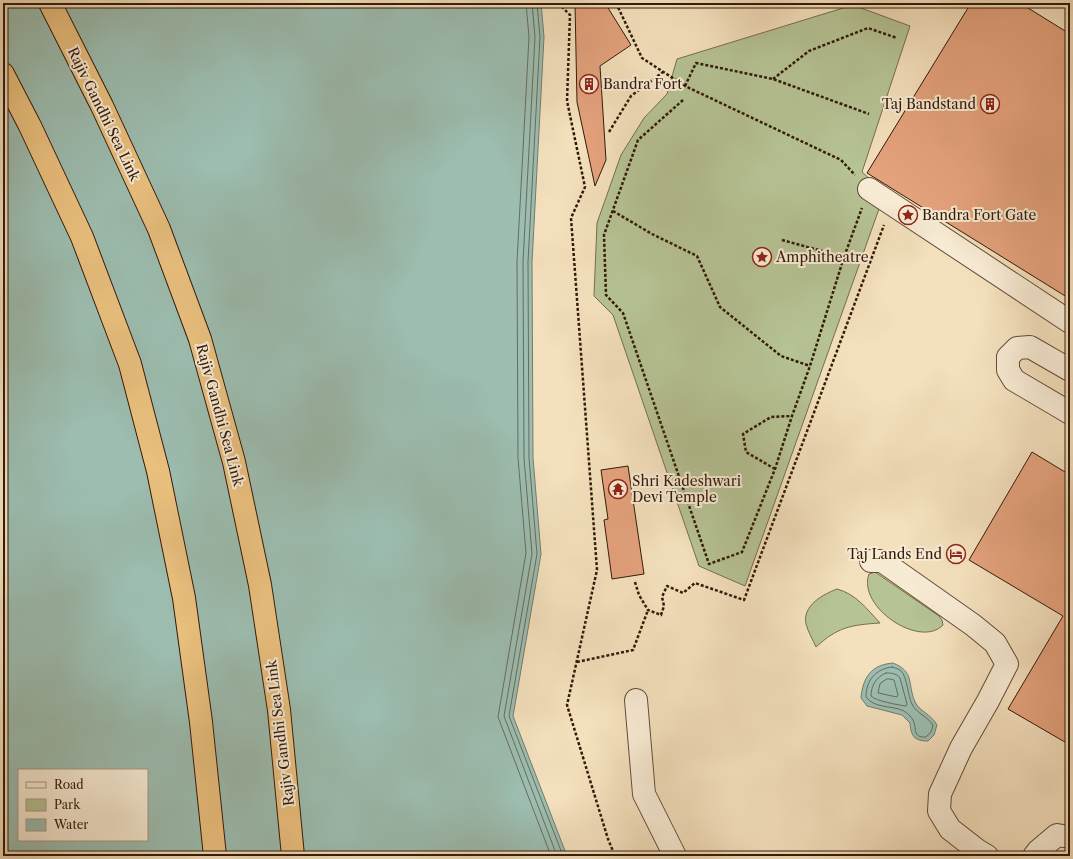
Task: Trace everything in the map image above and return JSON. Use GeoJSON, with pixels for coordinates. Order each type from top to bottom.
{"type":"FeatureCollection","features":[{"type":"Feature","properties":{"kind":"highway","name":"Rajiv Gandhi Sea Link"},"geometry":{"type":"LineString","coordinates":[[50,3],[102,106],[159,229],[202,347],[234,462],[260,585],[279,710],[293,856]]}},
{"type":"Feature","properties":{"kind":"highway"},"geometry":{"type":"LineString","coordinates":[[3,74],[30,126],[82,237],[130,364],[158,471],[184,598],[201,722],[216,856]]}},
{"type":"Feature","properties":{"kind":"street"},"geometry":{"type":"LineString","coordinates":[[869,189],[1070,322]]}},
{"type":"Feature","properties":{"kind":"street"},"geometry":{"type":"LineString","coordinates":[[1070,370],[1030,347],[1017,348],[1008,357],[1008,370],[1014,380],[1070,413]]}},
{"type":"Feature","properties":{"kind":"street"},"geometry":{"type":"LineString","coordinates":[[871,561],[882,561],[973,625],[995,643],[1007,664],[961,748],[940,794],[939,811],[950,829],[987,856]]}},
{"type":"Feature","properties":{"kind":"street"},"geometry":{"type":"LineString","coordinates":[[636,700],[644,794],[675,856]]}},
{"type":"Feature","properties":{"kind":"street"},"geometry":{"type":"LineString","coordinates":[[1034,856],[1057,835],[1070,837]]}},
{"type":"Feature","properties":{"kind":"path"},"geometry":{"type":"LineString","coordinates":[[558,3],[570,15],[567,101],[585,187],[571,218],[597,570],[567,705],[608,839],[615,856]]}},
{"type":"Feature","properties":{"kind":"path"},"geometry":{"type":"LineString","coordinates":[[616,3],[642,58],[685,86],[841,160],[869,189],[844,257],[810,366],[775,469],[742,552],[709,564],[623,313],[606,294],[604,235],[638,140],[682,100]]}},
{"type":"Feature","properties":{"kind":"path"},"geometry":{"type":"LineString","coordinates":[[773,79],[809,51],[868,28],[897,38]]}},
{"type":"Feature","properties":{"kind":"path"},"geometry":{"type":"LineString","coordinates":[[685,86],[696,64],[773,79],[869,114]]}},
{"type":"Feature","properties":{"kind":"path"},"geometry":{"type":"LineString","coordinates":[[609,132],[631,96],[663,72]]}},
{"type":"Feature","properties":{"kind":"path"},"geometry":{"type":"LineString","coordinates":[[635,582],[639,595],[648,610],[661,615],[664,606],[662,597],[667,586],[683,593],[695,583],[744,600],[891,203]]}},
{"type":"Feature","properties":{"kind":"path"},"geometry":{"type":"LineString","coordinates":[[613,211],[652,234],[697,256],[720,307],[782,356],[810,366]]}},
{"type":"Feature","properties":{"kind":"path"},"geometry":{"type":"LineString","coordinates":[[782,240],[844,257]]}},
{"type":"Feature","properties":{"kind":"path"},"geometry":{"type":"LineString","coordinates":[[775,469],[746,452],[743,434],[771,417],[792,416]]}},
{"type":"Feature","properties":{"kind":"path"},"geometry":{"type":"LineString","coordinates":[[576,662],[633,650],[648,610]]}},
{"type":"Feature","properties":{"kind":"green space"},"geometry":{"type":"Polygon","coordinates":[[[853,5],[910,26],[862,172],[885,192],[745,586],[699,566],[613,315],[594,296],[597,223],[621,155],[644,118],[667,94],[677,59],[853,5]]]}},
{"type":"Feature","properties":{"kind":"green space"},"geometry":{"type":"Polygon","coordinates":[[[875,572],[939,616],[943,625],[933,631],[920,632],[906,628],[893,621],[881,611],[872,599],[868,587],[869,574],[875,572]]]}},
{"type":"Feature","properties":{"kind":"green space"},"geometry":{"type":"Polygon","coordinates":[[[837,589],[856,598],[880,623],[845,628],[831,635],[816,647],[806,624],[807,611],[820,597],[837,589]]]}},
{"type":"Feature","properties":{"kind":"water"},"geometry":{"type":"Polygon","coordinates":[[[3,3],[541,3],[544,37],[532,262],[533,458],[541,554],[513,716],[567,856],[3,856],[3,3]]]}},
{"type":"Feature","properties":{"kind":"water"},"geometry":{"type":"Polygon","coordinates":[[[893,663],[900,666],[908,674],[915,702],[919,708],[932,718],[937,725],[934,735],[928,741],[919,740],[914,737],[911,731],[910,723],[902,715],[867,706],[861,698],[866,678],[870,673],[879,666],[893,663]]]}},
{"type":"Feature","properties":{"kind":"building","name":"Bandra Fort"},"geometry":{"type":"Polygon","coordinates":[[[575,3],[605,3],[631,45],[600,66],[606,160],[595,186],[577,102],[575,3]]]}},
{"type":"Feature","properties":{"kind":"building","name":"Taj Bandstand"},"geometry":{"type":"Polygon","coordinates":[[[971,3],[1020,3],[1070,34],[1070,299],[867,173],[971,3]]]}},
{"type":"Feature","properties":{"kind":"building"},"geometry":{"type":"Polygon","coordinates":[[[1032,452],[1070,475],[1070,745],[1008,709],[1063,616],[969,560],[1032,452]]]}},
{"type":"Feature","properties":{"kind":"building"},"geometry":{"type":"Polygon","coordinates":[[[628,466],[644,574],[612,579],[604,520],[608,519],[601,470],[628,466]]]}},
{"type":"Feature","properties":{"kind":"place","name":"Bandra Fort"},"geometry":{"type":"Point","coordinates":[589,84]}},
{"type":"Feature","properties":{"kind":"place","name":"Taj Bandstand"},"geometry":{"type":"Point","coordinates":[990,104]}},
{"type":"Feature","properties":{"kind":"place","name":"Bandra Fort Gate"},"geometry":{"type":"Point","coordinates":[908,215]}},
{"type":"Feature","properties":{"kind":"place","name":"Amphitheatre"},"geometry":{"type":"Point","coordinates":[762,257]}},
{"type":"Feature","properties":{"kind":"place","name":"Shri Kadeshwari Devi Temple"},"geometry":{"type":"Point","coordinates":[618,489]}},
{"type":"Feature","properties":{"kind":"place","name":"Taj Lands End"},"geometry":{"type":"Point","coordinates":[956,554]}}]}
